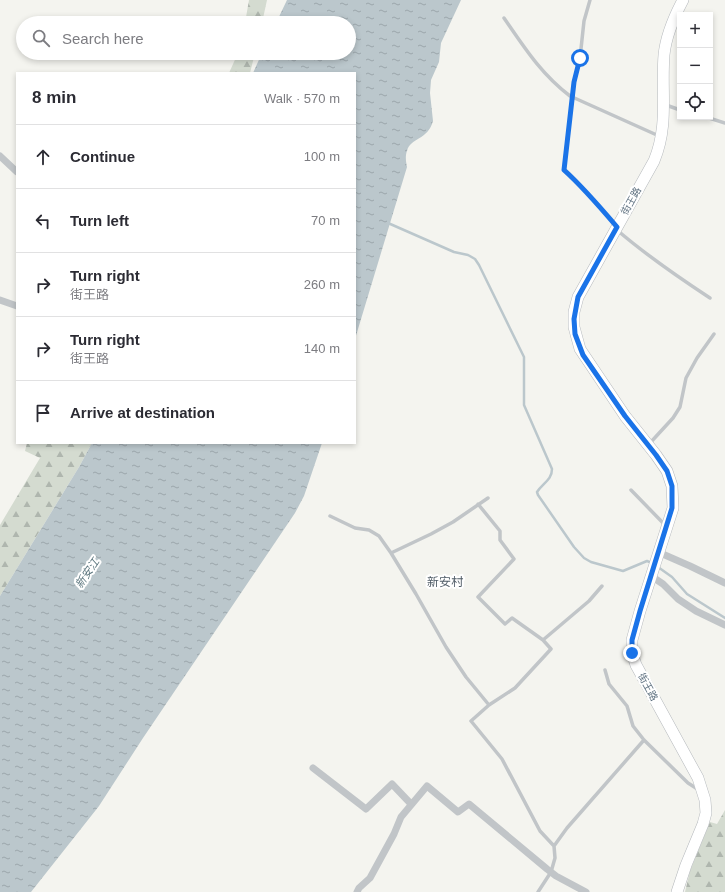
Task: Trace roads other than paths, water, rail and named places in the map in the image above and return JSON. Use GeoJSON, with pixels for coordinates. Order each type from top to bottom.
{"type":"FeatureCollection","features":[{"type":"Feature","properties":{"kind":"main road","name":"街王路"},"geometry":{"type":"LineString","coordinates":[[677,892],[686,866],[704,824],[706,808],[698,778],[633,658],[632,640],[672,508],[672,486],[667,471],[625,416],[583,355],[575,334],[574,319],[578,297],[654,161],[662,138],[666,42],[672,22],[683,0]]}},
{"type":"Feature","properties":{"kind":"street"},"geometry":{"type":"LineString","coordinates":[[0,156],[16,171]]}},
{"type":"Feature","properties":{"kind":"street"},"geometry":{"type":"LineString","coordinates":[[0,300],[16,306]]}},
{"type":"Feature","properties":{"kind":"street"},"geometry":{"type":"LineString","coordinates":[[658,554],[690,566],[725,583]]}},
{"type":"Feature","properties":{"kind":"street"},"geometry":{"type":"LineString","coordinates":[[651,575],[664,584],[678,599],[696,611],[725,625]]}},
{"type":"Feature","properties":{"kind":"street"},"geometry":{"type":"LineString","coordinates":[[313,768],[366,809],[392,784],[411,804]]}},
{"type":"Feature","properties":{"kind":"street"},"geometry":{"type":"LineString","coordinates":[[357,892],[359,888],[370,878],[394,834],[401,817],[427,786],[458,812],[469,804],[551,872],[586,892]]}},
{"type":"Feature","properties":{"kind":"lane"},"geometry":{"type":"LineString","coordinates":[[590,0],[584,21],[580,58],[574,82],[564,170],[580,184],[617,228],[632,243],[676,276],[710,298]]}},
{"type":"Feature","properties":{"kind":"lane"},"geometry":{"type":"LineString","coordinates":[[504,18],[540,69],[554,83],[572,97],[662,138]]}},
{"type":"Feature","properties":{"kind":"lane"},"geometry":{"type":"LineString","coordinates":[[664,105],[677,109]]}},
{"type":"Feature","properties":{"kind":"lane"},"geometry":{"type":"LineString","coordinates":[[713,119],[725,123]]}},
{"type":"Feature","properties":{"kind":"lane"},"geometry":{"type":"LineString","coordinates":[[648,445],[673,418],[680,407],[686,378],[697,358],[714,334]]}},
{"type":"Feature","properties":{"kind":"lane"},"geometry":{"type":"LineString","coordinates":[[631,490],[666,527]]}},
{"type":"Feature","properties":{"kind":"lane"},"geometry":{"type":"LineString","coordinates":[[391,553],[453,522],[488,498]]}},
{"type":"Feature","properties":{"kind":"lane"},"geometry":{"type":"LineString","coordinates":[[478,504],[500,531],[500,540],[514,560],[478,597],[505,624],[512,618],[542,640],[551,649],[515,688],[489,705],[471,721],[502,759],[540,832],[554,846],[555,858],[551,872],[538,892]]}},
{"type":"Feature","properties":{"kind":"lane"},"geometry":{"type":"LineString","coordinates":[[330,516],[355,528],[375,532],[391,553],[446,647],[466,677],[489,705]]}},
{"type":"Feature","properties":{"kind":"lane"},"geometry":{"type":"LineString","coordinates":[[542,640],[589,600],[602,586]]}},
{"type":"Feature","properties":{"kind":"lane"},"geometry":{"type":"LineString","coordinates":[[605,670],[609,684],[627,706],[633,726],[644,740],[688,783],[703,793]]}},
{"type":"Feature","properties":{"kind":"lane"},"geometry":{"type":"LineString","coordinates":[[554,846],[567,828],[644,740]]}},
{"type":"Feature","properties":{"kind":"water"},"geometry":{"type":"Polygon","coordinates":[[[287,0],[461,0],[441,43],[439,62],[431,80],[430,93],[433,121],[427,132],[412,144],[407,151],[407,167],[356,336],[356,72],[253,72],[259,60],[356,60],[356,16],[279,16],[287,0]]]}},
{"type":"Feature","properties":{"kind":"water","name":"新安江"},"geometry":{"type":"Polygon","coordinates":[[[91,444],[322,444],[304,496],[295,513],[143,738],[99,806],[31,892],[0,892],[0,596],[91,444]]]}},
{"type":"Feature","properties":{"kind":"waterway"},"geometry":{"type":"LineString","coordinates":[[388,223],[454,252],[468,255],[475,259],[479,265],[524,357],[524,405],[552,469],[549,479],[537,492],[538,495],[574,547],[584,558],[591,562],[623,571],[647,561],[652,563]]}},
{"type":"Feature","properties":{"kind":"waterway"},"geometry":{"type":"LineString","coordinates":[[658,567],[672,577],[687,594],[725,618]]}},
{"type":"Feature","properties":{"kind":"district","name":"新安村"},"geometry":{"type":"Point","coordinates":[445,582]}}]}
